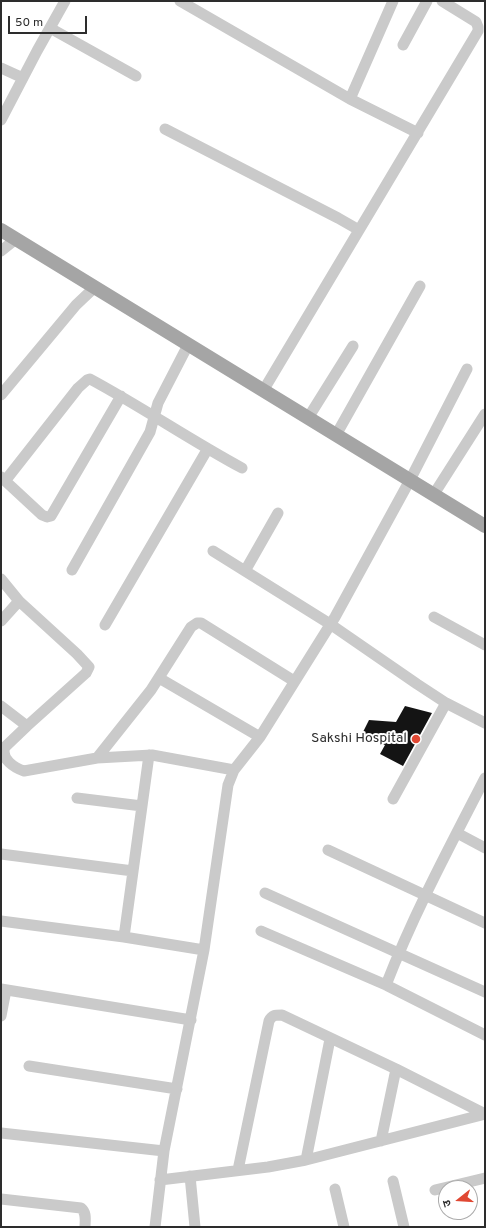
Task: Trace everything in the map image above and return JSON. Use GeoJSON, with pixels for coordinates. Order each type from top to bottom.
{"type":"FeatureCollection","features":[{"type":"Feature","properties":{"kind":"main road"},"geometry":{"type":"LineString","coordinates":[[1,230],[485,526]]}},
{"type":"Feature","properties":{"kind":"street"},"geometry":{"type":"LineString","coordinates":[[1,120],[65,1]]}},
{"type":"Feature","properties":{"kind":"street"},"geometry":{"type":"LineString","coordinates":[[180,1],[350,99],[418,133]]}},
{"type":"Feature","properties":{"kind":"street"},"geometry":{"type":"LineString","coordinates":[[350,99],[393,1]]}},
{"type":"Feature","properties":{"kind":"street"},"geometry":{"type":"LineString","coordinates":[[403,45],[427,1]]}},
{"type":"Feature","properties":{"kind":"street"},"geometry":{"type":"LineString","coordinates":[[263,391],[478,31],[476,22],[442,1]]}},
{"type":"Feature","properties":{"kind":"street"},"geometry":{"type":"LineString","coordinates":[[50,28],[136,76]]}},
{"type":"Feature","properties":{"kind":"street"},"geometry":{"type":"LineString","coordinates":[[1,68],[23,78]]}},
{"type":"Feature","properties":{"kind":"street"},"geometry":{"type":"LineString","coordinates":[[165,129],[359,230]]}},
{"type":"Feature","properties":{"kind":"street"},"geometry":{"type":"LineString","coordinates":[[1,251],[16,239]]}},
{"type":"Feature","properties":{"kind":"street"},"geometry":{"type":"LineString","coordinates":[[336,435],[420,286]]}},
{"type":"Feature","properties":{"kind":"street"},"geometry":{"type":"LineString","coordinates":[[1,395],[71,310],[96,288]]}},
{"type":"Feature","properties":{"kind":"street"},"geometry":{"type":"LineString","coordinates":[[72,570],[150,432],[158,403],[188,345]]}},
{"type":"Feature","properties":{"kind":"street"},"geometry":{"type":"LineString","coordinates":[[308,418],[353,346]]}},
{"type":"Feature","properties":{"kind":"street"},"geometry":{"type":"LineString","coordinates":[[155,1227],[164,1151],[204,950],[228,785],[234,770],[260,737],[330,624],[410,480],[467,369]]}},
{"type":"Feature","properties":{"kind":"street"},"geometry":{"type":"LineString","coordinates":[[121,396],[51,516],[47,517],[42,515],[3,479],[78,388],[87,380],[90,380],[121,396],[154,415],[208,450],[242,468]]}},
{"type":"Feature","properties":{"kind":"street"},"geometry":{"type":"LineString","coordinates":[[434,494],[485,414]]}},
{"type":"Feature","properties":{"kind":"street"},"geometry":{"type":"LineString","coordinates":[[105,625],[208,450]]}},
{"type":"Feature","properties":{"kind":"street"},"geometry":{"type":"LineString","coordinates":[[245,571],[278,513]]}},
{"type":"Feature","properties":{"kind":"street"},"geometry":{"type":"LineString","coordinates":[[213,551],[330,624],[446,703],[485,723]]}},
{"type":"Feature","properties":{"kind":"street"},"geometry":{"type":"LineString","coordinates":[[1,579],[19,601],[77,654],[89,667],[86,673],[5,748],[3,752],[4,756],[19,770],[29,771],[97,758],[148,755],[234,770]]}},
{"type":"Feature","properties":{"kind":"street"},"geometry":{"type":"LineString","coordinates":[[1,621],[19,601]]}},
{"type":"Feature","properties":{"kind":"street"},"geometry":{"type":"LineString","coordinates":[[434,617],[485,645]]}},
{"type":"Feature","properties":{"kind":"street"},"geometry":{"type":"LineString","coordinates":[[97,758],[159,678],[191,626],[197,622],[294,680]]}},
{"type":"Feature","properties":{"kind":"street"},"geometry":{"type":"LineString","coordinates":[[159,678],[260,737]]}},
{"type":"Feature","properties":{"kind":"street"},"geometry":{"type":"LineString","coordinates":[[393,799],[446,703]]}},
{"type":"Feature","properties":{"kind":"street"},"geometry":{"type":"LineString","coordinates":[[1,706],[27,726]]}},
{"type":"Feature","properties":{"kind":"street"},"geometry":{"type":"LineString","coordinates":[[124,937],[148,755]]}},
{"type":"Feature","properties":{"kind":"street"},"geometry":{"type":"LineString","coordinates":[[386,985],[425,894],[485,778]]}},
{"type":"Feature","properties":{"kind":"street"},"geometry":{"type":"LineString","coordinates":[[77,798],[142,806]]}},
{"type":"Feature","properties":{"kind":"street"},"geometry":{"type":"LineString","coordinates":[[457,833],[485,848]]}},
{"type":"Feature","properties":{"kind":"street"},"geometry":{"type":"LineString","coordinates":[[328,850],[485,923]]}},
{"type":"Feature","properties":{"kind":"street"},"geometry":{"type":"LineString","coordinates":[[1,854],[133,871]]}},
{"type":"Feature","properties":{"kind":"street"},"geometry":{"type":"LineString","coordinates":[[265,893],[485,992]]}},
{"type":"Feature","properties":{"kind":"street"},"geometry":{"type":"LineString","coordinates":[[1,921],[124,937],[204,950]]}},
{"type":"Feature","properties":{"kind":"street"},"geometry":{"type":"LineString","coordinates":[[261,931],[386,985],[485,1035]]}},
{"type":"Feature","properties":{"kind":"street"},"geometry":{"type":"LineString","coordinates":[[1,1016],[3,990],[191,1020]]}},
{"type":"Feature","properties":{"kind":"street"},"geometry":{"type":"LineString","coordinates":[[238,1170],[269,1021],[275,1014],[282,1015],[396,1069],[485,1114]]}},
{"type":"Feature","properties":{"kind":"street"},"geometry":{"type":"LineString","coordinates":[[306,1160],[330,1039]]}},
{"type":"Feature","properties":{"kind":"street"},"geometry":{"type":"LineString","coordinates":[[29,1066],[177,1089]]}},
{"type":"Feature","properties":{"kind":"street"},"geometry":{"type":"LineString","coordinates":[[381,1141],[396,1069]]}},
{"type":"Feature","properties":{"kind":"street"},"geometry":{"type":"LineString","coordinates":[[160,1180],[268,1167],[306,1160],[485,1114]]}},
{"type":"Feature","properties":{"kind":"street"},"geometry":{"type":"LineString","coordinates":[[1,1133],[164,1151]]}},
{"type":"Feature","properties":{"kind":"street"},"geometry":{"type":"LineString","coordinates":[[190,1176],[195,1227]]}},
{"type":"Feature","properties":{"kind":"street"},"geometry":{"type":"LineString","coordinates":[[435,1190],[485,1178]]}},
{"type":"Feature","properties":{"kind":"street"},"geometry":{"type":"LineString","coordinates":[[393,1181],[404,1227]]}},
{"type":"Feature","properties":{"kind":"street"},"geometry":{"type":"LineString","coordinates":[[335,1189],[344,1227]]}},
{"type":"Feature","properties":{"kind":"street"},"geometry":{"type":"LineString","coordinates":[[1,1199],[80,1208],[86,1215],[84,1227]]}},
{"type":"Feature","properties":{"kind":"building"},"geometry":{"type":"Polygon","coordinates":[[[405,706],[432,713],[403,766],[380,754],[385,745],[361,736],[369,720],[396,722],[405,706]]]}},
{"type":"Feature","properties":{"kind":"place","name":"Sakshi Hospital"},"geometry":{"type":"Point","coordinates":[416,739]}}]}
